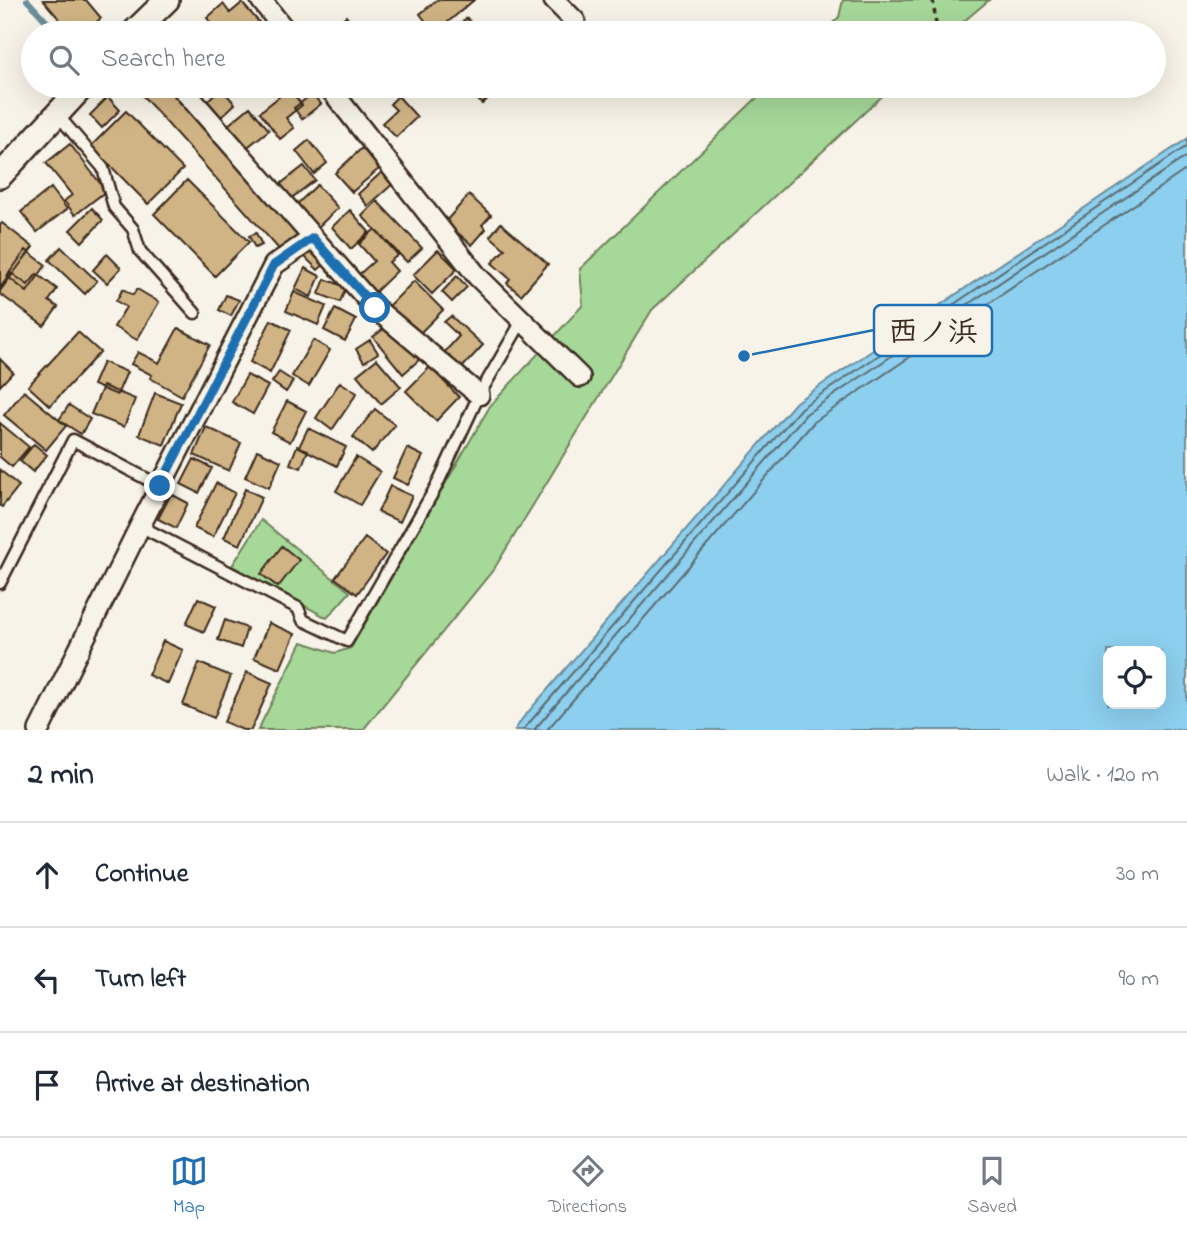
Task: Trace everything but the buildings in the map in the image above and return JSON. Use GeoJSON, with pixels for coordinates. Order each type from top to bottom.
{"type":"FeatureCollection","features":[{"type":"Feature","properties":{"kind":"street"},"geometry":{"type":"LineString","coordinates":[[146,21],[167,0]]}},
{"type":"Feature","properties":{"kind":"street"},"geometry":{"type":"LineString","coordinates":[[261,0],[278,21]]}},
{"type":"Feature","properties":{"kind":"street"},"geometry":{"type":"LineString","coordinates":[[554,0],[575,21]]}},
{"type":"Feature","properties":{"kind":"street"},"geometry":{"type":"LineString","coordinates":[[0,176],[71,98]]}},
{"type":"Feature","properties":{"kind":"street"},"geometry":{"type":"LineString","coordinates":[[190,98],[375,308],[479,395]]}},
{"type":"Feature","properties":{"kind":"street"},"geometry":{"type":"LineString","coordinates":[[337,98],[477,276],[580,377]]}},
{"type":"Feature","properties":{"kind":"street"},"geometry":{"type":"LineString","coordinates":[[39,730],[274,265],[313,238]]}},
{"type":"Feature","properties":{"kind":"lane"},"geometry":{"type":"LineString","coordinates":[[56,113],[103,168],[114,207],[133,229],[139,251],[195,313]]}},
{"type":"Feature","properties":{"kind":"lane"},"geometry":{"type":"LineString","coordinates":[[140,526],[298,608],[303,620],[347,640],[436,487],[479,395],[522,321]]}},
{"type":"Feature","properties":{"kind":"lane"},"geometry":{"type":"LineString","coordinates":[[0,583],[73,440],[160,486]]}},
{"type":"Feature","properties":{"kind":"path"},"geometry":{"type":"LineString","coordinates":[[933,0],[936,21]]}},
{"type":"Feature","properties":{"kind":"green space"},"geometry":{"type":"Polygon","coordinates":[[[843,0],[989,0],[964,21],[835,21],[839,17],[843,0]]]}},
{"type":"Feature","properties":{"kind":"green space"},"geometry":{"type":"Polygon","coordinates":[[[757,98],[880,98],[652,310],[494,569],[363,730],[258,730],[302,642],[335,653],[351,648],[490,406],[583,305],[580,269],[757,98]]]}},
{"type":"Feature","properties":{"kind":"green space"},"geometry":{"type":"Polygon","coordinates":[[[261,520],[350,592],[327,618],[232,566],[261,520]]]}},
{"type":"Feature","properties":{"kind":"water"},"geometry":{"type":"Polygon","coordinates":[[[1187,139],[1187,730],[515,730],[796,402],[1187,139]]]}},
{"type":"Feature","properties":{"kind":"waterway"},"geometry":{"type":"LineString","coordinates":[[27,0],[46,21]]}},
{"type":"Feature","properties":{"kind":"place","name":"西ノ浜"},"geometry":{"type":"Point","coordinates":[744,356]}},
{"type":"Feature","properties":{"kind":"route"},"geometry":{"type":"LineString","coordinates":[[160,486],[274,265],[313,238],[375,308]]}}]}
